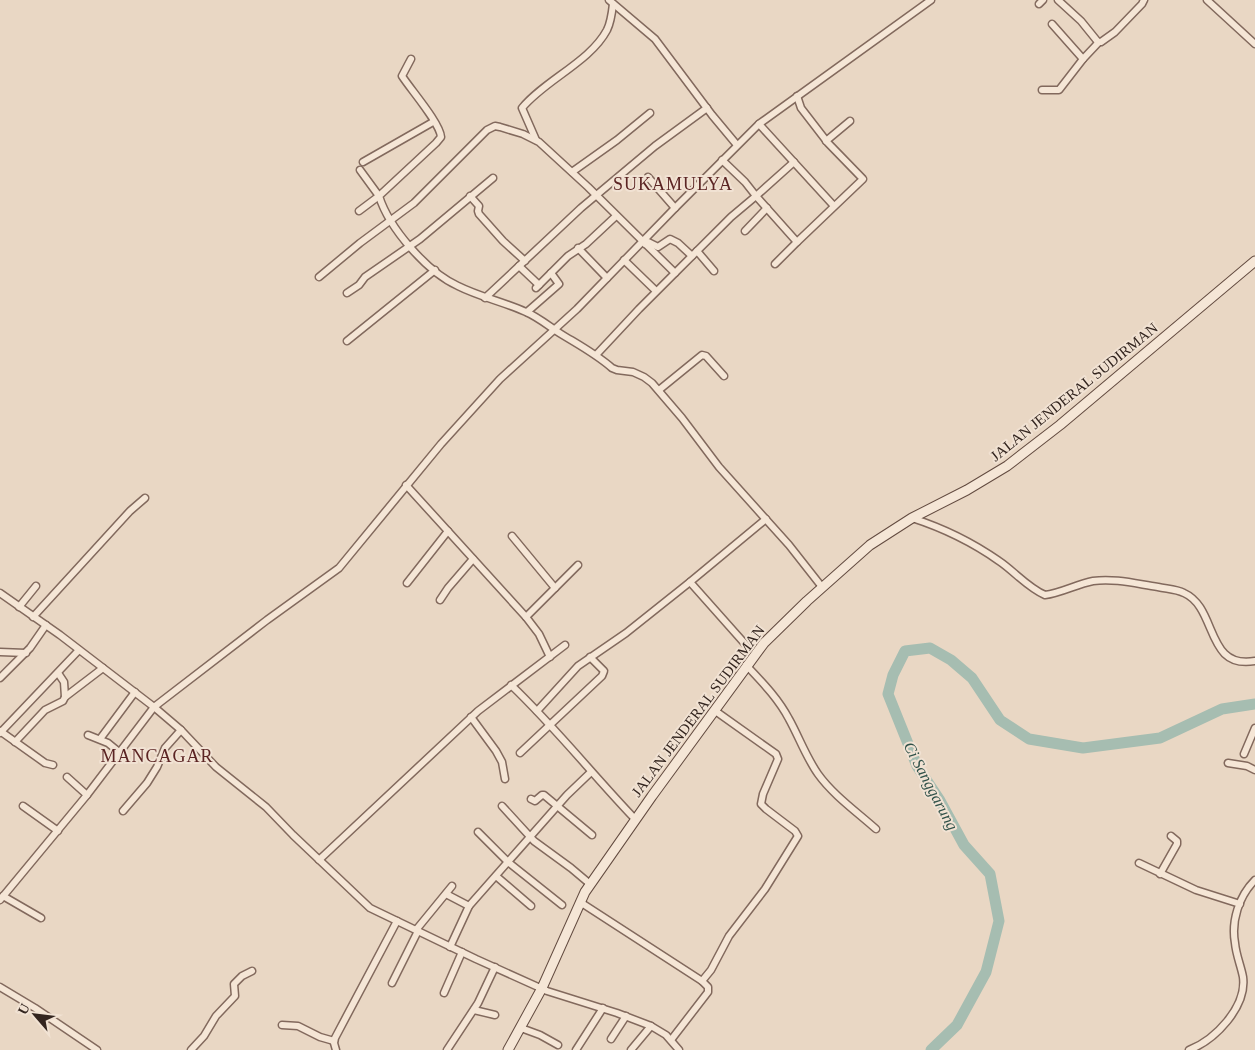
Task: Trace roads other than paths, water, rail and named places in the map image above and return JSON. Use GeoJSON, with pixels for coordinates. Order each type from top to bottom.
{"type":"FeatureCollection","features":[{"type":"Feature","properties":{"kind":"main road","name":"JALAN JENDERAL SUDIRMAN"},"geometry":{"type":"LineString","coordinates":[[508,1050],[542,988],[580,902],[590,884],[746,665],[781,625],[870,546],[912,518],[967,490],[1007,466],[1060,425],[1255,261]]}},
{"type":"Feature","properties":{"kind":"street"},"geometry":{"type":"LineString","coordinates":[[41,918],[2,898],[87,795],[154,707],[267,620],[339,568],[363,541],[406,485],[500,379],[555,330],[624,260],[644,243],[675,208],[759,124],[931,0]]}},
{"type":"Feature","properties":{"kind":"street"},"geometry":{"type":"LineString","coordinates":[[1058,0],[1075,15],[1099,42]]}},
{"type":"Feature","properties":{"kind":"street"},"geometry":{"type":"LineString","coordinates":[[1042,90],[1059,90],[1099,42],[1104,41],[1115,32],[1144,0]]}},
{"type":"Feature","properties":{"kind":"street"},"geometry":{"type":"LineString","coordinates":[[1207,0],[1255,44]]}},
{"type":"Feature","properties":{"kind":"street"},"geometry":{"type":"LineString","coordinates":[[611,2],[655,39],[737,145]]}},
{"type":"Feature","properties":{"kind":"street"},"geometry":{"type":"LineString","coordinates":[[536,141],[522,108],[543,87],[585,56],[598,42],[609,25],[611,2]]}},
{"type":"Feature","properties":{"kind":"street"},"geometry":{"type":"LineString","coordinates":[[1052,24],[1083,59]]}},
{"type":"Feature","properties":{"kind":"street"},"geometry":{"type":"LineString","coordinates":[[359,211],[379,196],[439,140],[440,131],[422,102],[402,76],[411,59]]}},
{"type":"Feature","properties":{"kind":"street"},"geometry":{"type":"LineString","coordinates":[[775,264],[863,179],[826,141],[801,108],[796,96]]}},
{"type":"Feature","properties":{"kind":"street"},"geometry":{"type":"LineString","coordinates":[[485,298],[557,229],[596,195],[655,146],[707,108]]}},
{"type":"Feature","properties":{"kind":"street"},"geometry":{"type":"LineString","coordinates":[[572,172],[617,140],[650,112]]}},
{"type":"Feature","properties":{"kind":"street"},"geometry":{"type":"LineString","coordinates":[[826,141],[850,121]]}},
{"type":"Feature","properties":{"kind":"street"},"geometry":{"type":"LineString","coordinates":[[363,162],[433,122]]}},
{"type":"Feature","properties":{"kind":"street"},"geometry":{"type":"LineString","coordinates":[[759,124],[834,206]]}},
{"type":"Feature","properties":{"kind":"street"},"geometry":{"type":"LineString","coordinates":[[319,277],[420,197],[450,168],[465,150],[491,127],[500,127],[523,134],[536,141],[572,172],[675,273]]}},
{"type":"Feature","properties":{"kind":"street"},"geometry":{"type":"LineString","coordinates":[[722,160],[745,182],[797,242]]}},
{"type":"Feature","properties":{"kind":"street"},"geometry":{"type":"LineString","coordinates":[[596,355],[656,291],[731,218],[794,162]]}},
{"type":"Feature","properties":{"kind":"street"},"geometry":{"type":"LineString","coordinates":[[360,170],[379,196],[391,220],[410,246],[435,270],[455,285],[485,298],[527,312],[617,370],[633,372],[644,377],[659,390],[719,467],[822,587]]}},
{"type":"Feature","properties":{"kind":"street"},"geometry":{"type":"LineString","coordinates":[[648,177],[675,208]]}},
{"type":"Feature","properties":{"kind":"street"},"geometry":{"type":"LineString","coordinates":[[347,293],[359,285],[365,277],[410,246],[493,178]]}},
{"type":"Feature","properties":{"kind":"street"},"geometry":{"type":"LineString","coordinates":[[470,196],[479,206],[479,214],[503,241],[525,261]]}},
{"type":"Feature","properties":{"kind":"street"},"geometry":{"type":"LineString","coordinates":[[745,231],[767,208]]}},
{"type":"Feature","properties":{"kind":"street"},"geometry":{"type":"LineString","coordinates":[[519,266],[538,287],[578,248],[586,244],[616,216]]}},
{"type":"Feature","properties":{"kind":"street"},"geometry":{"type":"LineString","coordinates":[[644,243],[648,242],[658,248],[670,239],[695,253],[714,272]]}},
{"type":"Feature","properties":{"kind":"street"},"geometry":{"type":"LineString","coordinates":[[578,248],[607,278]]}},
{"type":"Feature","properties":{"kind":"street"},"geometry":{"type":"LineString","coordinates":[[624,260],[656,291]]}},
{"type":"Feature","properties":{"kind":"street"},"geometry":{"type":"LineString","coordinates":[[347,341],[435,270]]}},
{"type":"Feature","properties":{"kind":"street"},"geometry":{"type":"LineString","coordinates":[[527,312],[559,284],[551,273]]}},
{"type":"Feature","properties":{"kind":"street"},"geometry":{"type":"LineString","coordinates":[[659,390],[702,355],[706,356],[724,376]]}},
{"type":"Feature","properties":{"kind":"street"},"geometry":{"type":"LineString","coordinates":[[406,485],[526,617],[539,634],[550,657]]}},
{"type":"Feature","properties":{"kind":"street"},"geometry":{"type":"LineString","coordinates":[[33,617],[130,511],[145,498]]}},
{"type":"Feature","properties":{"kind":"street"},"geometry":{"type":"LineString","coordinates":[[912,518],[938,527],[968,542],[1000,561],[1045,595],[1093,581],[1140,584],[1187,594],[1199,605],[1218,646],[1223,652],[1238,662],[1255,661]]}},
{"type":"Feature","properties":{"kind":"street"},"geometry":{"type":"LineString","coordinates":[[537,710],[578,666],[626,633],[766,520]]}},
{"type":"Feature","properties":{"kind":"street"},"geometry":{"type":"LineString","coordinates":[[407,583],[448,531]]}},
{"type":"Feature","properties":{"kind":"street"},"geometry":{"type":"LineString","coordinates":[[512,536],[555,588]]}},
{"type":"Feature","properties":{"kind":"street"},"geometry":{"type":"LineString","coordinates":[[440,600],[474,558]]}},
{"type":"Feature","properties":{"kind":"street"},"geometry":{"type":"LineString","coordinates":[[526,617],[578,565]]}},
{"type":"Feature","properties":{"kind":"street"},"geometry":{"type":"LineString","coordinates":[[690,582],[746,645]]}},
{"type":"Feature","properties":{"kind":"street"},"geometry":{"type":"LineString","coordinates":[[19,607],[36,586]]}},
{"type":"Feature","properties":{"kind":"street"},"geometry":{"type":"LineString","coordinates":[[0,594],[46,625],[154,707],[181,730],[211,763],[266,807],[370,908],[450,947],[542,988],[650,1026],[671,1040],[677,1049]]}},
{"type":"Feature","properties":{"kind":"street"},"geometry":{"type":"LineString","coordinates":[[0,678],[28,651],[46,625]]}},
{"type":"Feature","properties":{"kind":"street"},"geometry":{"type":"LineString","coordinates":[[319,860],[471,717],[565,645]]}},
{"type":"Feature","properties":{"kind":"street"},"geometry":{"type":"LineString","coordinates":[[53,765],[45,763],[0,732],[79,650]]}},
{"type":"Feature","properties":{"kind":"street"},"geometry":{"type":"LineString","coordinates":[[0,652],[28,651]]}},
{"type":"Feature","properties":{"kind":"street"},"geometry":{"type":"LineString","coordinates":[[520,753],[602,676],[604,670],[590,657]]}},
{"type":"Feature","properties":{"kind":"street"},"geometry":{"type":"LineString","coordinates":[[746,665],[777,699],[820,777],[876,829]]}},
{"type":"Feature","properties":{"kind":"street"},"geometry":{"type":"LineString","coordinates":[[15,742],[45,710],[63,700],[103,668]]}},
{"type":"Feature","properties":{"kind":"street"},"geometry":{"type":"LineString","coordinates":[[56,675],[64,682],[63,700]]}},
{"type":"Feature","properties":{"kind":"street"},"geometry":{"type":"LineString","coordinates":[[511,685],[537,710],[591,772],[636,819]]}},
{"type":"Feature","properties":{"kind":"street"},"geometry":{"type":"LineString","coordinates":[[101,737],[135,692]]}},
{"type":"Feature","properties":{"kind":"street"},"geometry":{"type":"LineString","coordinates":[[702,981],[711,970],[729,936],[766,889],[798,836],[761,804],[763,794],[778,759],[776,754],[714,710]]}},
{"type":"Feature","properties":{"kind":"street"},"geometry":{"type":"LineString","coordinates":[[471,717],[496,751],[502,762],[505,779]]}},
{"type":"Feature","properties":{"kind":"street"},"geometry":{"type":"LineString","coordinates":[[549,724],[636,819]]}},
{"type":"Feature","properties":{"kind":"street"},"geometry":{"type":"LineString","coordinates":[[1244,754],[1255,728]]}},
{"type":"Feature","properties":{"kind":"street"},"geometry":{"type":"LineString","coordinates":[[123,811],[147,783],[157,767],[165,748],[181,730]]}},
{"type":"Feature","properties":{"kind":"street"},"geometry":{"type":"LineString","coordinates":[[88,735],[101,737],[119,752]]}},
{"type":"Feature","properties":{"kind":"street"},"geometry":{"type":"LineString","coordinates":[[1228,763],[1247,766],[1255,770]]}},
{"type":"Feature","properties":{"kind":"street"},"geometry":{"type":"LineString","coordinates":[[450,947],[469,906],[530,836],[591,772]]}},
{"type":"Feature","properties":{"kind":"street"},"geometry":{"type":"LineString","coordinates":[[67,777],[87,795]]}},
{"type":"Feature","properties":{"kind":"street"},"geometry":{"type":"LineString","coordinates":[[531,798],[535,801],[544,795],[592,835]]}},
{"type":"Feature","properties":{"kind":"street"},"geometry":{"type":"LineString","coordinates":[[23,806],[58,831]]}},
{"type":"Feature","properties":{"kind":"street"},"geometry":{"type":"LineString","coordinates":[[502,806],[530,836],[590,884]]}},
{"type":"Feature","properties":{"kind":"street"},"geometry":{"type":"LineString","coordinates":[[478,832],[508,862],[562,905]]}},
{"type":"Feature","properties":{"kind":"street"},"geometry":{"type":"LineString","coordinates":[[1160,874],[1177,844],[1177,841],[1171,836]]}},
{"type":"Feature","properties":{"kind":"street"},"geometry":{"type":"LineString","coordinates":[[1139,863],[1196,890],[1240,904]]}},
{"type":"Feature","properties":{"kind":"street"},"geometry":{"type":"LineString","coordinates":[[496,876],[531,906]]}},
{"type":"Feature","properties":{"kind":"street"},"geometry":{"type":"LineString","coordinates":[[1189,1050],[1217,1032],[1230,1018],[1237,1006],[1243,978],[1234,934],[1235,919],[1249,886],[1255,880]]}},
{"type":"Feature","properties":{"kind":"street"},"geometry":{"type":"LineString","coordinates":[[392,983],[417,931],[452,886]]}},
{"type":"Feature","properties":{"kind":"street"},"geometry":{"type":"LineString","coordinates":[[446,894],[469,906]]}},
{"type":"Feature","properties":{"kind":"street"},"geometry":{"type":"LineString","coordinates":[[580,902],[702,981],[708,987],[708,992],[671,1040]]}},
{"type":"Feature","properties":{"kind":"street"},"geometry":{"type":"LineString","coordinates":[[336,1050],[334,1041],[397,921]]}},
{"type":"Feature","properties":{"kind":"street"},"geometry":{"type":"LineString","coordinates":[[444,993],[462,952]]}},
{"type":"Feature","properties":{"kind":"street"},"geometry":{"type":"LineString","coordinates":[[447,1050],[476,1007],[495,966]]}},
{"type":"Feature","properties":{"kind":"street"},"geometry":{"type":"LineString","coordinates":[[191,1050],[204,1036],[216,1016],[235,996],[233,986],[236,982],[252,971]]}},
{"type":"Feature","properties":{"kind":"street"},"geometry":{"type":"LineString","coordinates":[[0,987],[97,1050]]}},
{"type":"Feature","properties":{"kind":"street"},"geometry":{"type":"LineString","coordinates":[[476,1007],[495,1015]]}},
{"type":"Feature","properties":{"kind":"street"},"geometry":{"type":"LineString","coordinates":[[576,1050],[603,1008]]}},
{"type":"Feature","properties":{"kind":"street"},"geometry":{"type":"LineString","coordinates":[[611,1039],[626,1016]]}},
{"type":"Feature","properties":{"kind":"street"},"geometry":{"type":"LineString","coordinates":[[282,1025],[298,1026],[320,1037],[334,1041]]}},
{"type":"Feature","properties":{"kind":"street"},"geometry":{"type":"LineString","coordinates":[[522,1025],[558,1045]]}},
{"type":"Feature","properties":{"kind":"street"},"geometry":{"type":"LineString","coordinates":[[631,1050],[650,1026]]}},
{"type":"Feature","properties":{"kind":"waterway","name":"Ci Sanggarung"},"geometry":{"type":"LineString","coordinates":[[931,1050],[957,1025],[986,972],[999,921],[990,874],[964,845],[939,799],[917,766],[888,694],[893,675],[905,651],[930,648],[951,660],[972,678],[1000,720],[1029,739],[1083,748],[1160,738],[1222,709],[1255,704]]}},
{"type":"Feature","properties":{"kind":"district","name":"SUKAMULYA"},"geometry":{"type":"Point","coordinates":[673,184]}},
{"type":"Feature","properties":{"kind":"district","name":"MANCAGAR"},"geometry":{"type":"Point","coordinates":[157,756]}}]}
